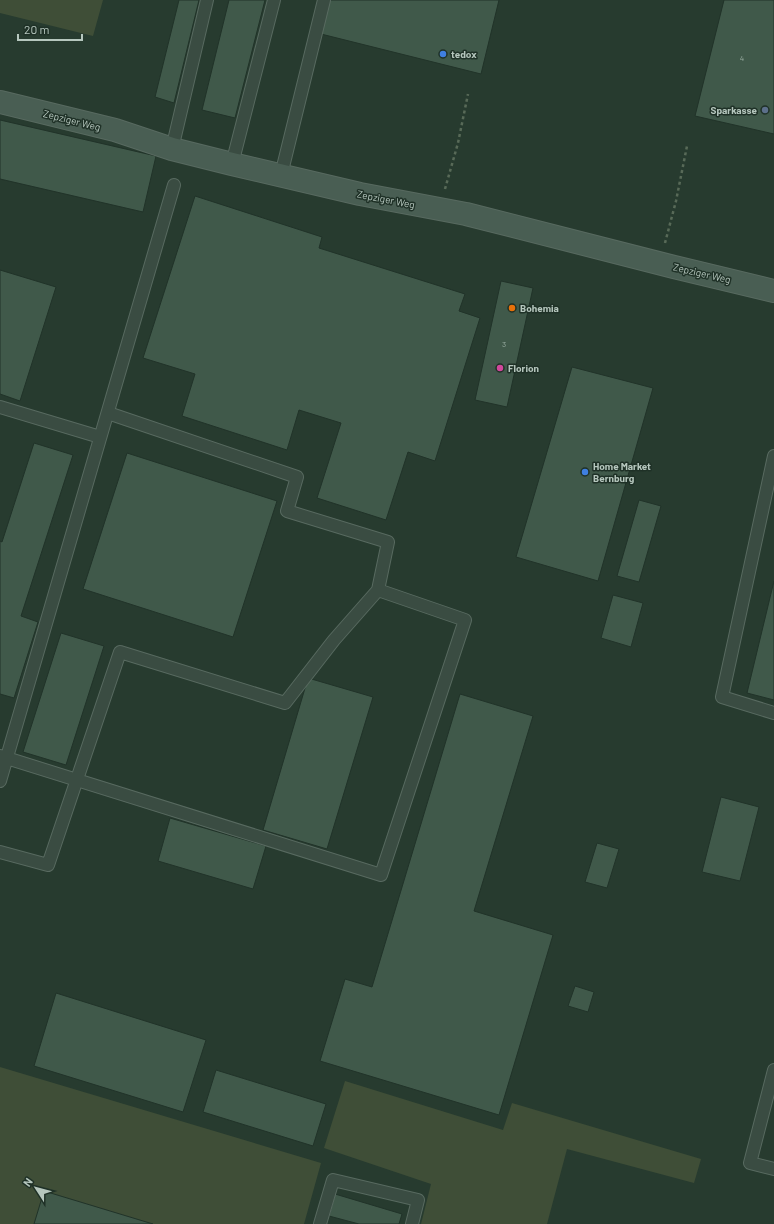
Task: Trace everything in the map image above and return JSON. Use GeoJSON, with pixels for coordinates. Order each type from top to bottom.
{"type":"FeatureCollection","features":[{"type":"Feature","properties":{"kind":"street","name":"Zepziger Weg"},"geometry":{"type":"LineString","coordinates":[[0,102],[115,130],[172,149],[281,176],[360,194],[466,214],[774,291]]}},
{"type":"Feature","properties":{"kind":"lane"},"geometry":{"type":"LineString","coordinates":[[172,149],[207,0]]}},
{"type":"Feature","properties":{"kind":"lane"},"geometry":{"type":"LineString","coordinates":[[232,164],[274,0]]}},
{"type":"Feature","properties":{"kind":"lane"},"geometry":{"type":"LineString","coordinates":[[281,176],[324,0]]}},
{"type":"Feature","properties":{"kind":"lane"},"geometry":{"type":"LineString","coordinates":[[0,781],[3,757],[108,413],[174,185]]}},
{"type":"Feature","properties":{"kind":"lane"},"geometry":{"type":"LineString","coordinates":[[0,407],[100,438]]}},
{"type":"Feature","properties":{"kind":"lane"},"geometry":{"type":"LineString","coordinates":[[0,852],[48,865],[120,652],[285,703],[334,640],[378,590],[388,542],[287,511],[297,477],[108,413]]}},
{"type":"Feature","properties":{"kind":"lane"},"geometry":{"type":"LineString","coordinates":[[774,456],[722,697],[774,713]]}},
{"type":"Feature","properties":{"kind":"lane"},"geometry":{"type":"LineString","coordinates":[[3,757],[381,875],[465,620],[378,590]]}},
{"type":"Feature","properties":{"kind":"lane"},"geometry":{"type":"LineString","coordinates":[[774,1070],[750,1163],[774,1169]]}},
{"type":"Feature","properties":{"kind":"lane"},"geometry":{"type":"LineString","coordinates":[[320,1224],[333,1180],[418,1200],[412,1224]]}},
{"type":"Feature","properties":{"kind":"path"},"geometry":{"type":"LineString","coordinates":[[440,209],[458,143],[468,94]]}},
{"type":"Feature","properties":{"kind":"path"},"geometry":{"type":"LineString","coordinates":[[660,263],[676,201],[687,146]]}},
{"type":"Feature","properties":{"kind":"green space"},"geometry":{"type":"Polygon","coordinates":[[[0,0],[103,0],[93,36],[0,13],[0,0]]]}},
{"type":"Feature","properties":{"kind":"green space"},"geometry":{"type":"Polygon","coordinates":[[[0,1067],[321,1163],[304,1224],[0,1224],[0,1067]]]}},
{"type":"Feature","properties":{"kind":"green space"},"geometry":{"type":"Polygon","coordinates":[[[345,1081],[503,1130],[512,1103],[701,1159],[694,1183],[567,1149],[547,1224],[421,1224],[431,1184],[324,1148],[345,1081]]]}},
{"type":"Feature","properties":{"kind":"building"},"geometry":{"type":"Polygon","coordinates":[[[179,0],[199,0],[174,103],[155,97],[179,0]]]}},
{"type":"Feature","properties":{"kind":"building"},"geometry":{"type":"Polygon","coordinates":[[[229,0],[265,0],[235,118],[202,110],[229,0]]]}},
{"type":"Feature","properties":{"kind":"building","name":"tedox"},"geometry":{"type":"Polygon","coordinates":[[[329,0],[499,0],[481,74],[321,34],[329,0]]]}},
{"type":"Feature","properties":{"kind":"building"},"geometry":{"type":"Polygon","coordinates":[[[724,0],[774,0],[774,134],[695,116],[724,0]]]}},
{"type":"Feature","properties":{"kind":"building"},"geometry":{"type":"Polygon","coordinates":[[[0,120],[156,156],[143,212],[0,179],[0,120]]]}},
{"type":"Feature","properties":{"kind":"building"},"geometry":{"type":"Polygon","coordinates":[[[195,196],[322,237],[319,248],[465,294],[459,311],[480,318],[435,461],[408,452],[386,520],[317,498],[341,423],[299,410],[287,450],[182,416],[195,374],[143,358],[195,196]]]}},
{"type":"Feature","properties":{"kind":"building"},"geometry":{"type":"Polygon","coordinates":[[[0,270],[56,287],[20,401],[0,394],[0,270]]]}},
{"type":"Feature","properties":{"kind":"building"},"geometry":{"type":"Polygon","coordinates":[[[501,281],[533,288],[507,407],[475,400],[501,281]]]}},
{"type":"Feature","properties":{"kind":"building","name":"Home Market Bernburg"},"geometry":{"type":"Polygon","coordinates":[[[572,367],[653,388],[598,581],[516,557],[572,367]]]}},
{"type":"Feature","properties":{"kind":"building"},"geometry":{"type":"Polygon","coordinates":[[[34,443],[73,455],[21,616],[38,622],[14,698],[0,694],[0,541],[2,542],[34,443]]]}},
{"type":"Feature","properties":{"kind":"building"},"geometry":{"type":"Polygon","coordinates":[[[127,453],[277,501],[233,637],[83,589],[127,453]]]}},
{"type":"Feature","properties":{"kind":"building"},"geometry":{"type":"Polygon","coordinates":[[[639,500],[661,506],[639,582],[617,576],[639,500]]]}},
{"type":"Feature","properties":{"kind":"building"},"geometry":{"type":"Polygon","coordinates":[[[774,581],[774,700],[747,693],[774,581]]]}},
{"type":"Feature","properties":{"kind":"building"},"geometry":{"type":"Polygon","coordinates":[[[613,595],[643,603],[631,647],[601,638],[613,595]]]}},
{"type":"Feature","properties":{"kind":"building"},"geometry":{"type":"Polygon","coordinates":[[[61,633],[104,646],[66,765],[23,752],[61,633]]]}},
{"type":"Feature","properties":{"kind":"building"},"geometry":{"type":"Polygon","coordinates":[[[308,678],[373,697],[327,849],[263,830],[308,678]]]}},
{"type":"Feature","properties":{"kind":"building"},"geometry":{"type":"Polygon","coordinates":[[[460,694],[533,716],[474,911],[553,935],[499,1115],[320,1061],[345,979],[372,987],[460,694]]]}},
{"type":"Feature","properties":{"kind":"building"},"geometry":{"type":"Polygon","coordinates":[[[721,797],[759,807],[740,881],[702,872],[721,797]]]}},
{"type":"Feature","properties":{"kind":"building"},"geometry":{"type":"Polygon","coordinates":[[[170,818],[266,846],[253,889],[158,861],[170,818]]]}},
{"type":"Feature","properties":{"kind":"building"},"geometry":{"type":"Polygon","coordinates":[[[597,843],[619,849],[607,888],[585,882],[597,843]]]}},
{"type":"Feature","properties":{"kind":"building"},"geometry":{"type":"Polygon","coordinates":[[[575,986],[594,992],[588,1012],[568,1006],[575,986]]]}},
{"type":"Feature","properties":{"kind":"building"},"geometry":{"type":"Polygon","coordinates":[[[56,993],[206,1040],[183,1112],[34,1066],[56,993]]]}},
{"type":"Feature","properties":{"kind":"building"},"geometry":{"type":"Polygon","coordinates":[[[216,1070],[326,1104],[313,1146],[203,1112],[216,1070]]]}},
{"type":"Feature","properties":{"kind":"building"},"geometry":{"type":"Polygon","coordinates":[[[44,1191],[153,1224],[34,1224],[44,1191]]]}},
{"type":"Feature","properties":{"kind":"building"},"geometry":{"type":"Polygon","coordinates":[[[335,1194],[402,1214],[399,1224],[359,1224],[329,1216],[335,1194]]]}},
{"type":"Feature","properties":{"kind":"place","name":"tedox"},"geometry":{"type":"Point","coordinates":[443,54]}},
{"type":"Feature","properties":{"kind":"place","name":"Sparkasse"},"geometry":{"type":"Point","coordinates":[765,110]}},
{"type":"Feature","properties":{"kind":"place","name":"Bohemia"},"geometry":{"type":"Point","coordinates":[512,308]}},
{"type":"Feature","properties":{"kind":"place","name":"Florion"},"geometry":{"type":"Point","coordinates":[500,368]}},
{"type":"Feature","properties":{"kind":"place","name":"Home Market Bernburg"},"geometry":{"type":"Point","coordinates":[585,472]}}]}
